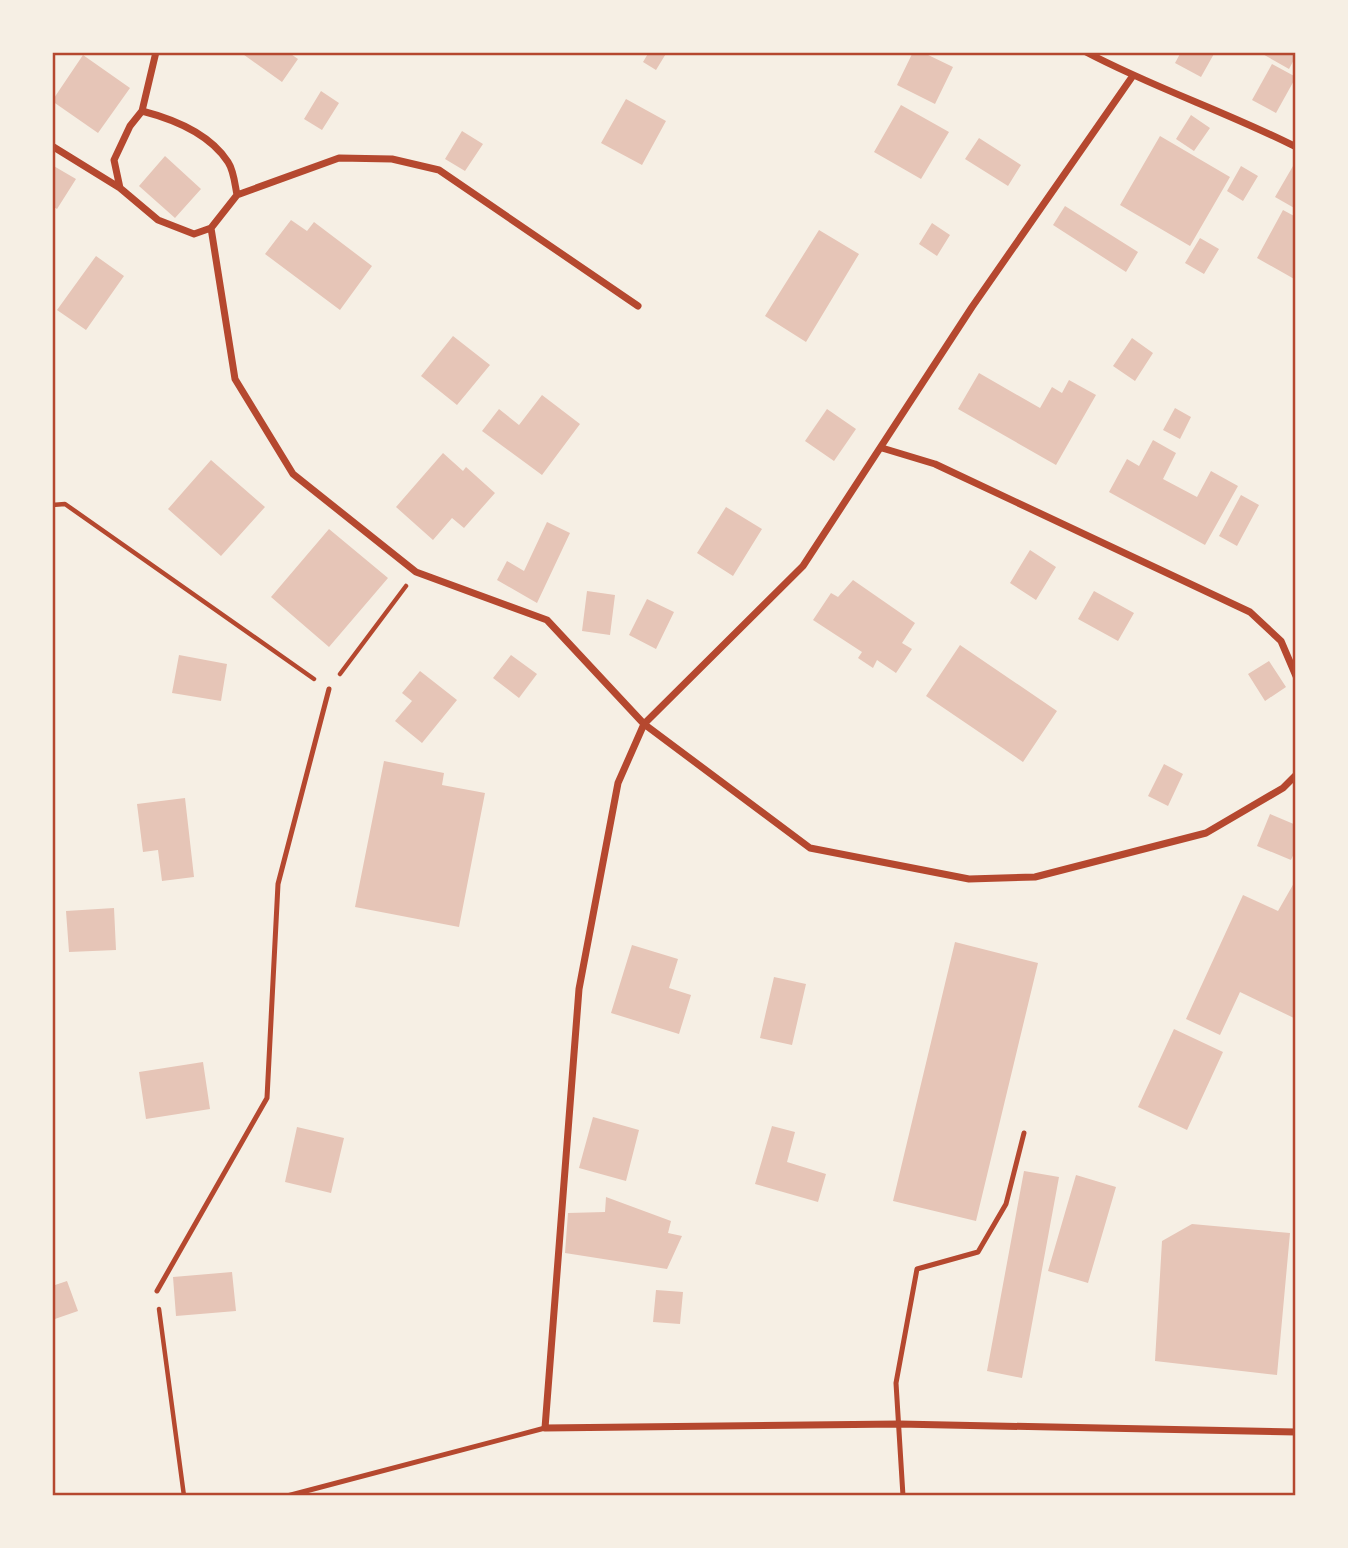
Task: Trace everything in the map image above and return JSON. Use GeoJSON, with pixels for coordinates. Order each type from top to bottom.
{"type":"FeatureCollection","features":[{"type":"Feature","properties":{"kind":"street"},"geometry":{"type":"LineString","coordinates":[[120,188],[114,160],[130,126],[142,111],[156,52]]}},
{"type":"Feature","properties":{"kind":"street"},"geometry":{"type":"LineString","coordinates":[[1086,52],[1132,76],[1235,117],[1296,147]]}},
{"type":"Feature","properties":{"kind":"street"},"geometry":{"type":"LineString","coordinates":[[1132,76],[972,307],[803,566],[644,723],[618,783],[579,989],[545,1427],[899,1424],[1296,1432]]}},
{"type":"Feature","properties":{"kind":"street"},"geometry":{"type":"LineString","coordinates":[[142,111],[187,127],[217,150],[230,164],[237,195]]}},
{"type":"Feature","properties":{"kind":"street"},"geometry":{"type":"LineString","coordinates":[[52,146],[120,188],[158,220],[194,234],[211,228],[237,195],[339,158],[393,159],[439,170],[638,306]]}},
{"type":"Feature","properties":{"kind":"street"},"geometry":{"type":"LineString","coordinates":[[211,228],[235,379],[293,474],[416,572],[547,620],[644,723],[810,848],[969,879],[1035,877],[1206,834],[1283,788],[1296,775]]}},
{"type":"Feature","properties":{"kind":"street"},"geometry":{"type":"LineString","coordinates":[[882,448],[935,464],[1250,612],[1281,641],[1296,676]]}},
{"type":"Feature","properties":{"kind":"lane"},"geometry":{"type":"LineString","coordinates":[[157,1291],[267,1098],[278,884],[329,690]]}},
{"type":"Feature","properties":{"kind":"lane"},"geometry":{"type":"LineString","coordinates":[[903,1496],[896,1383],[917,1269],[978,1252],[1006,1204],[1024,1133]]}},
{"type":"Feature","properties":{"kind":"lane"},"geometry":{"type":"LineString","coordinates":[[286,1496],[545,1427]]}},
{"type":"Feature","properties":{"kind":"path"},"geometry":{"type":"LineString","coordinates":[[52,505],[65,504],[329,690],[416,572]]}},
{"type":"Feature","properties":{"kind":"path"},"geometry":{"type":"LineString","coordinates":[[157,1291],[184,1496]]}},
{"type":"Feature","properties":{"kind":"building"},"geometry":{"type":"Polygon","coordinates":[[[240,52],[288,52],[298,59],[282,82],[240,52]]]}},
{"type":"Feature","properties":{"kind":"building"},"geometry":{"type":"Polygon","coordinates":[[[649,52],[667,52],[656,70],[643,62],[649,52]]]}},
{"type":"Feature","properties":{"kind":"building"},"geometry":{"type":"Polygon","coordinates":[[[913,52],[922,52],[953,67],[935,104],[897,85],[913,52]]]}},
{"type":"Feature","properties":{"kind":"building"},"geometry":{"type":"Polygon","coordinates":[[[1181,52],[1215,52],[1201,77],[1175,63],[1181,52]]]}},
{"type":"Feature","properties":{"kind":"building"},"geometry":{"type":"Polygon","coordinates":[[[1259,52],[1296,52],[1296,56],[1289,69],[1259,52]]]}},
{"type":"Feature","properties":{"kind":"building"},"geometry":{"type":"Polygon","coordinates":[[[83,55],[130,88],[98,133],[52,101],[83,55]]]}},
{"type":"Feature","properties":{"kind":"building"},"geometry":{"type":"Polygon","coordinates":[[[1272,64],[1296,77],[1276,113],[1252,100],[1272,64]]]}},
{"type":"Feature","properties":{"kind":"building"},"geometry":{"type":"Polygon","coordinates":[[[321,91],[339,103],[322,130],[304,119],[321,91]]]}},
{"type":"Feature","properties":{"kind":"building"},"geometry":{"type":"Polygon","coordinates":[[[626,99],[666,121],[642,165],[601,143],[626,99]]]}},
{"type":"Feature","properties":{"kind":"building"},"geometry":{"type":"Polygon","coordinates":[[[901,105],[949,132],[921,179],[874,152],[901,105]]]}},
{"type":"Feature","properties":{"kind":"building"},"geometry":{"type":"Polygon","coordinates":[[[1191,115],[1210,128],[1194,151],[1176,139],[1191,115]]]}},
{"type":"Feature","properties":{"kind":"building"},"geometry":{"type":"Polygon","coordinates":[[[462,131],[483,144],[465,171],[445,159],[462,131]]]}},
{"type":"Feature","properties":{"kind":"building"},"geometry":{"type":"Polygon","coordinates":[[[1160,136],[1230,177],[1190,246],[1120,205],[1160,136]]]}},
{"type":"Feature","properties":{"kind":"building"},"geometry":{"type":"Polygon","coordinates":[[[979,138],[1021,165],[1008,186],[965,159],[979,138]]]}},
{"type":"Feature","properties":{"kind":"building"},"geometry":{"type":"Polygon","coordinates":[[[165,156],[201,189],[175,218],[139,186],[165,156]]]}},
{"type":"Feature","properties":{"kind":"building"},"geometry":{"type":"Polygon","coordinates":[[[52,165],[76,179],[57,209],[52,206],[52,165]]]}},
{"type":"Feature","properties":{"kind":"building"},"geometry":{"type":"Polygon","coordinates":[[[1241,166],[1258,176],[1243,201],[1227,191],[1241,166]]]}},
{"type":"Feature","properties":{"kind":"building"},"geometry":{"type":"Polygon","coordinates":[[[1293,166],[1296,167],[1296,209],[1275,197],[1293,166]]]}},
{"type":"Feature","properties":{"kind":"building"},"geometry":{"type":"Polygon","coordinates":[[[1065,206],[1138,252],[1126,272],[1053,225],[1065,206]]]}},
{"type":"Feature","properties":{"kind":"building"},"geometry":{"type":"Polygon","coordinates":[[[1283,210],[1296,217],[1296,280],[1257,258],[1283,210]]]}},
{"type":"Feature","properties":{"kind":"building"},"geometry":{"type":"Polygon","coordinates":[[[291,220],[307,231],[314,222],[372,266],[340,310],[265,254],[291,220]]]}},
{"type":"Feature","properties":{"kind":"building"},"geometry":{"type":"Polygon","coordinates":[[[932,223],[950,235],[937,256],[919,244],[932,223]]]}},
{"type":"Feature","properties":{"kind":"building"},"geometry":{"type":"Polygon","coordinates":[[[819,230],[859,254],[806,342],[765,316],[819,230]]]}},
{"type":"Feature","properties":{"kind":"building"},"geometry":{"type":"Polygon","coordinates":[[[1200,238],[1219,249],[1204,274],[1185,263],[1200,238]]]}},
{"type":"Feature","properties":{"kind":"building"},"geometry":{"type":"Polygon","coordinates":[[[96,256],[124,276],[86,330],[57,310],[96,256]]]}},
{"type":"Feature","properties":{"kind":"building"},"geometry":{"type":"Polygon","coordinates":[[[453,336],[490,365],[457,405],[421,376],[453,336]]]}},
{"type":"Feature","properties":{"kind":"building"},"geometry":{"type":"Polygon","coordinates":[[[1132,338],[1153,353],[1135,381],[1113,366],[1132,338]]]}},
{"type":"Feature","properties":{"kind":"building"},"geometry":{"type":"Polygon","coordinates":[[[979,373],[1040,408],[1052,387],[1062,393],[1069,380],[1096,395],[1056,465],[958,409],[979,373]]]}},
{"type":"Feature","properties":{"kind":"building"},"geometry":{"type":"Polygon","coordinates":[[[542,395],[580,424],[542,475],[482,431],[499,409],[519,425],[542,395]]]}},
{"type":"Feature","properties":{"kind":"building"},"geometry":{"type":"Polygon","coordinates":[[[1175,408],[1191,417],[1180,439],[1163,430],[1175,408]]]}},
{"type":"Feature","properties":{"kind":"building"},"geometry":{"type":"Polygon","coordinates":[[[827,409],[856,429],[834,461],[805,441],[827,409]]]}},
{"type":"Feature","properties":{"kind":"building"},"geometry":{"type":"Polygon","coordinates":[[[1153,440],[1176,453],[1163,479],[1197,497],[1211,471],[1238,486],[1205,545],[1109,492],[1127,459],[1139,466],[1153,440]]]}},
{"type":"Feature","properties":{"kind":"building"},"geometry":{"type":"Polygon","coordinates":[[[443,453],[463,471],[466,467],[495,493],[464,528],[452,518],[433,540],[396,507],[443,453]]]}},
{"type":"Feature","properties":{"kind":"building"},"geometry":{"type":"Polygon","coordinates":[[[211,460],[265,507],[221,556],[168,509],[211,460]]]}},
{"type":"Feature","properties":{"kind":"building"},"geometry":{"type":"Polygon","coordinates":[[[1241,495],[1259,505],[1237,546],[1219,536],[1241,495]]]}},
{"type":"Feature","properties":{"kind":"building"},"geometry":{"type":"Polygon","coordinates":[[[726,507],[762,529],[733,576],[697,553],[726,507]]]}},
{"type":"Feature","properties":{"kind":"building"},"geometry":{"type":"Polygon","coordinates":[[[547,522],[570,533],[537,603],[497,580],[507,561],[524,571],[547,522]]]}},
{"type":"Feature","properties":{"kind":"building"},"geometry":{"type":"Polygon","coordinates":[[[329,529],[388,578],[329,647],[271,597],[329,529]]]}},
{"type":"Feature","properties":{"kind":"building"},"geometry":{"type":"Polygon","coordinates":[[[1030,550],[1056,567],[1036,600],[1010,583],[1030,550]]]}},
{"type":"Feature","properties":{"kind":"building"},"geometry":{"type":"Polygon","coordinates":[[[853,580],[915,623],[902,643],[912,649],[896,673],[877,660],[873,668],[858,658],[862,652],[813,620],[831,593],[838,597],[853,580]]]}},
{"type":"Feature","properties":{"kind":"building"},"geometry":{"type":"Polygon","coordinates":[[[587,591],[615,595],[610,635],[582,631],[587,591]]]}},
{"type":"Feature","properties":{"kind":"building"},"geometry":{"type":"Polygon","coordinates":[[[1094,591],[1134,613],[1118,641],[1078,619],[1094,591]]]}},
{"type":"Feature","properties":{"kind":"building"},"geometry":{"type":"Polygon","coordinates":[[[647,599],[674,612],[656,649],[629,635],[647,599]]]}},
{"type":"Feature","properties":{"kind":"building"},"geometry":{"type":"Polygon","coordinates":[[[960,645],[1057,711],[1023,762],[926,696],[960,645]]]}},
{"type":"Feature","properties":{"kind":"building"},"geometry":{"type":"Polygon","coordinates":[[[179,655],[227,664],[221,701],[172,693],[179,655]]]}},
{"type":"Feature","properties":{"kind":"building"},"geometry":{"type":"Polygon","coordinates":[[[511,655],[537,674],[519,698],[493,678],[511,655]]]}},
{"type":"Feature","properties":{"kind":"building"},"geometry":{"type":"Polygon","coordinates":[[[1269,661],[1286,687],[1265,701],[1248,674],[1269,661]]]}},
{"type":"Feature","properties":{"kind":"building"},"geometry":{"type":"Polygon","coordinates":[[[420,671],[457,700],[422,743],[395,721],[412,701],[402,693],[420,671]]]}},
{"type":"Feature","properties":{"kind":"building"},"geometry":{"type":"Polygon","coordinates":[[[384,761],[444,773],[442,785],[485,793],[459,927],[355,907],[384,761]]]}},
{"type":"Feature","properties":{"kind":"building"},"geometry":{"type":"Polygon","coordinates":[[[1164,764],[1183,774],[1168,806],[1148,796],[1164,764]]]}},
{"type":"Feature","properties":{"kind":"building"},"geometry":{"type":"Polygon","coordinates":[[[185,798],[194,877],[162,881],[158,850],[143,852],[137,804],[185,798]]]}},
{"type":"Feature","properties":{"kind":"building"},"geometry":{"type":"Polygon","coordinates":[[[1270,814],[1296,825],[1296,849],[1291,860],[1257,846],[1270,814]]]}},
{"type":"Feature","properties":{"kind":"building"},"geometry":{"type":"Polygon","coordinates":[[[1294,883],[1296,1019],[1240,992],[1220,1035],[1186,1019],[1243,895],[1278,911],[1294,883]]]}},
{"type":"Feature","properties":{"kind":"building"},"geometry":{"type":"Polygon","coordinates":[[[114,908],[116,950],[69,952],[66,911],[114,908]]]}},
{"type":"Feature","properties":{"kind":"building"},"geometry":{"type":"Polygon","coordinates":[[[955,942],[1038,963],[976,1221],[893,1201],[955,942]]]}},
{"type":"Feature","properties":{"kind":"building"},"geometry":{"type":"Polygon","coordinates":[[[632,945],[678,959],[669,988],[691,995],[679,1034],[611,1013],[632,945]]]}},
{"type":"Feature","properties":{"kind":"building"},"geometry":{"type":"Polygon","coordinates":[[[774,977],[806,984],[792,1045],[760,1038],[774,977]]]}},
{"type":"Feature","properties":{"kind":"building"},"geometry":{"type":"Polygon","coordinates":[[[1174,1029],[1223,1052],[1187,1130],[1138,1107],[1174,1029]]]}},
{"type":"Feature","properties":{"kind":"building"},"geometry":{"type":"Polygon","coordinates":[[[203,1062],[210,1109],[146,1119],[139,1072],[203,1062]]]}},
{"type":"Feature","properties":{"kind":"building"},"geometry":{"type":"Polygon","coordinates":[[[593,1117],[639,1130],[626,1181],[579,1168],[593,1117]]]}},
{"type":"Feature","properties":{"kind":"building"},"geometry":{"type":"Polygon","coordinates":[[[772,1126],[795,1132],[787,1162],[826,1174],[818,1202],[755,1184],[772,1126]]]}},
{"type":"Feature","properties":{"kind":"building"},"geometry":{"type":"Polygon","coordinates":[[[297,1127],[344,1138],[331,1193],[285,1182],[297,1127]]]}},
{"type":"Feature","properties":{"kind":"building"},"geometry":{"type":"Polygon","coordinates":[[[1024,1171],[1059,1177],[1022,1378],[987,1371],[1024,1171]]]}},
{"type":"Feature","properties":{"kind":"building"},"geometry":{"type":"Polygon","coordinates":[[[1076,1175],[1116,1187],[1088,1283],[1048,1271],[1076,1175]]]}},
{"type":"Feature","properties":{"kind":"building"},"geometry":{"type":"Polygon","coordinates":[[[606,1197],[671,1221],[668,1233],[682,1236],[667,1269],[565,1253],[568,1213],[605,1212],[606,1197]]]}},
{"type":"Feature","properties":{"kind":"building"},"geometry":{"type":"Polygon","coordinates":[[[1192,1224],[1290,1233],[1277,1375],[1155,1361],[1162,1241],[1192,1224]]]}},
{"type":"Feature","properties":{"kind":"building"},"geometry":{"type":"Polygon","coordinates":[[[232,1272],[236,1311],[176,1316],[173,1277],[232,1272]]]}},
{"type":"Feature","properties":{"kind":"building"},"geometry":{"type":"Polygon","coordinates":[[[67,1281],[78,1311],[52,1320],[52,1286],[67,1281]]]}},
{"type":"Feature","properties":{"kind":"building"},"geometry":{"type":"Polygon","coordinates":[[[656,1290],[683,1292],[680,1324],[653,1322],[656,1290]]]}}]}
